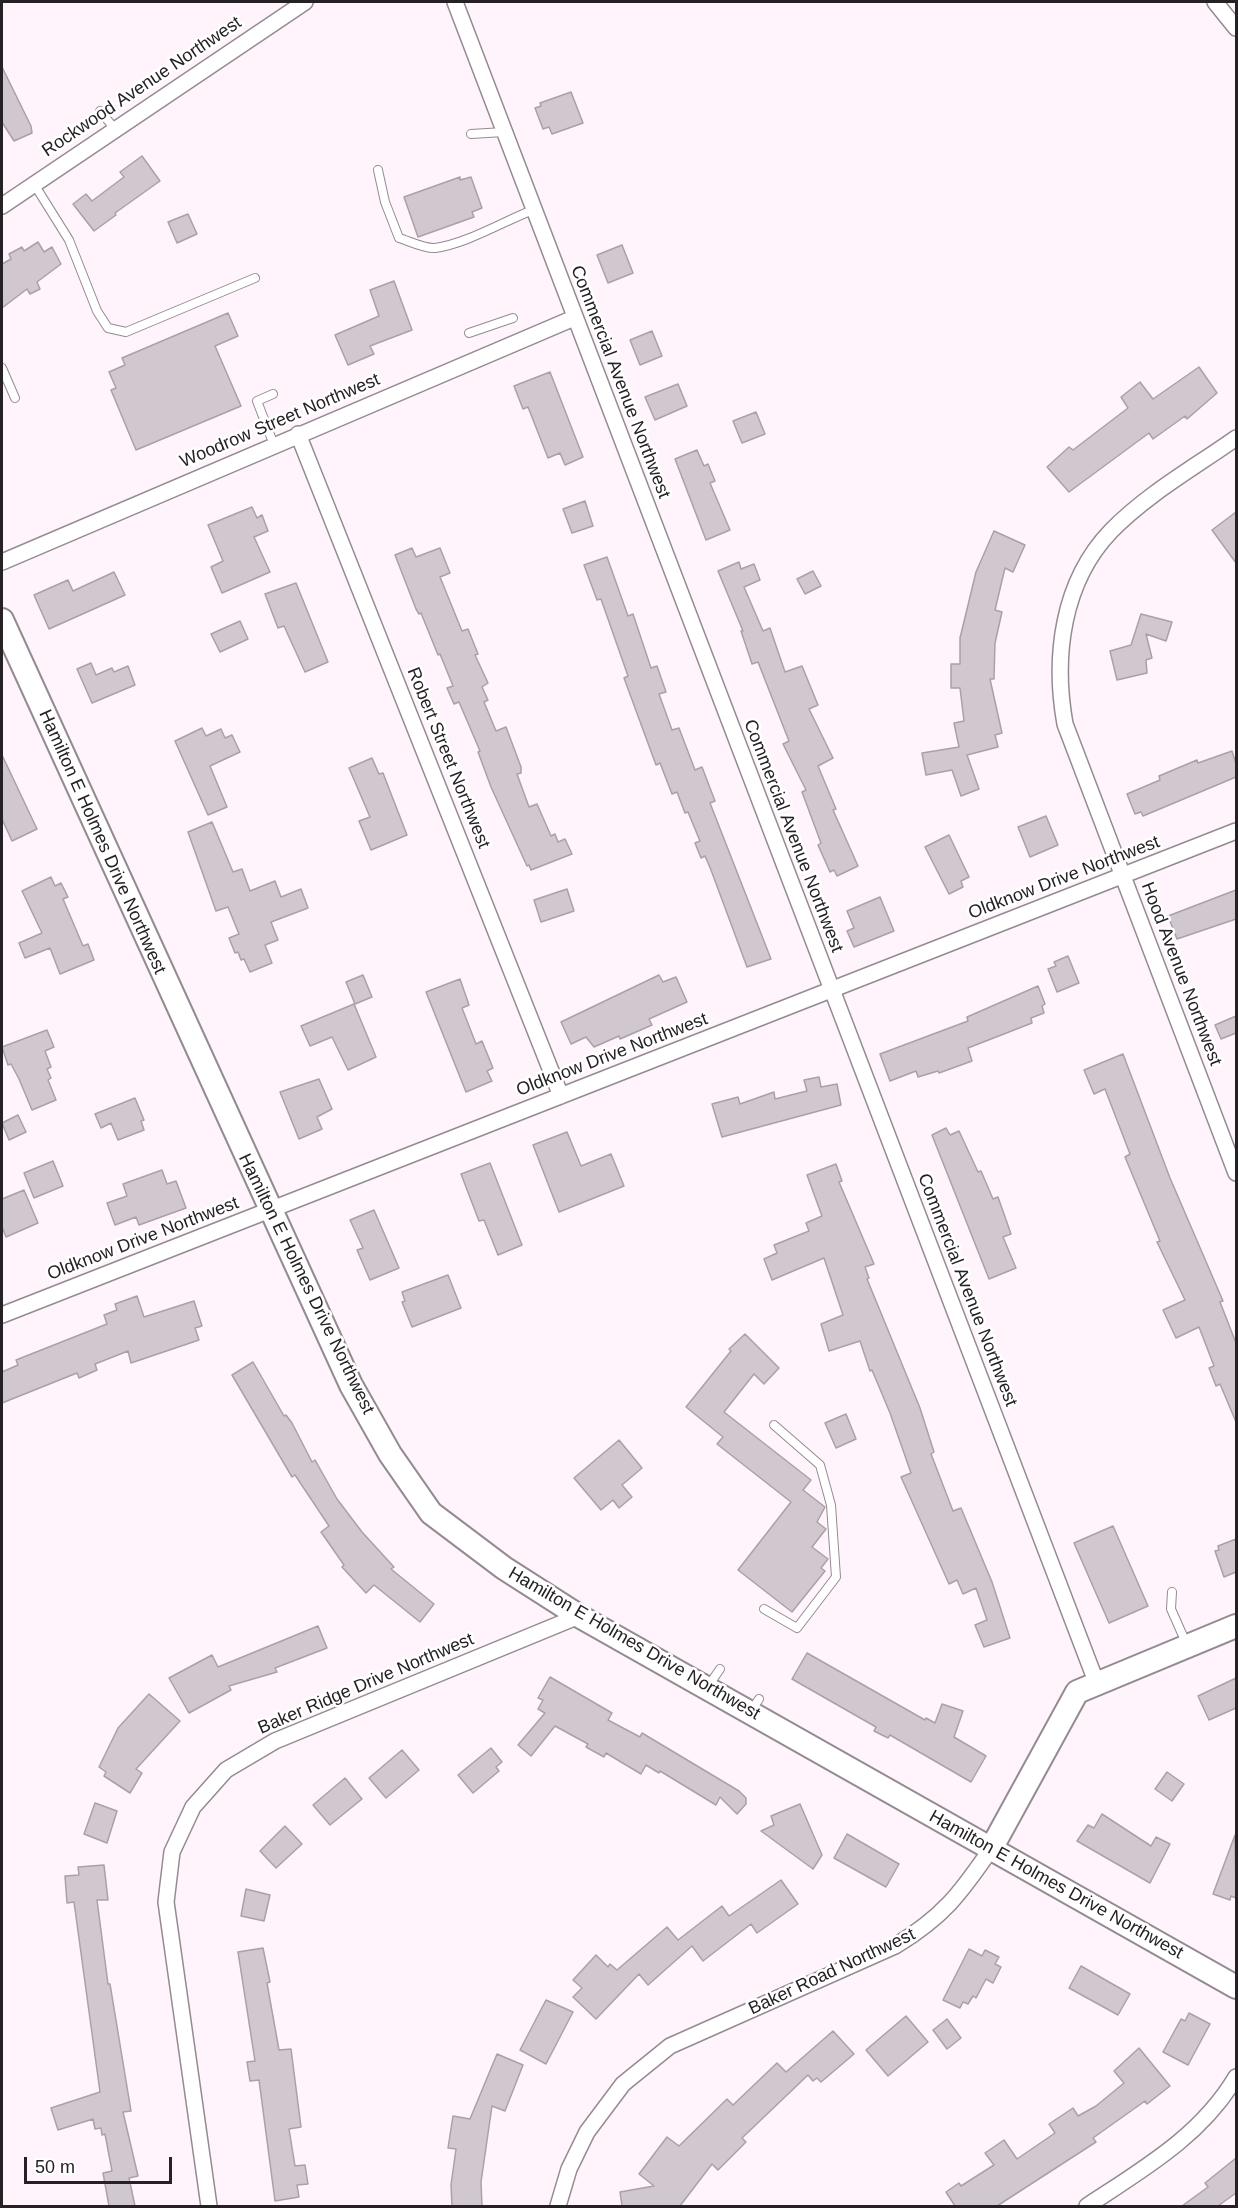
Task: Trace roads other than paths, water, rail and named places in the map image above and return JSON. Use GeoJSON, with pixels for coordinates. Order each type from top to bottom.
{"type":"FeatureCollection","features":[{"type":"Feature","properties":{"kind":"main road","name":"Hamilton E Holmes Drive Northwest"},"geometry":{"type":"LineString","coordinates":[[3,628],[269,1211],[351,1385],[390,1454],[431,1513],[504,1568],[579,1616],[707,1688],[754,1706],[991,1849],[1236,1987]]}},
{"type":"Feature","properties":{"kind":"main road","name":"Baker Road Northwest"},"geometry":{"type":"LineString","coordinates":[[991,1849],[1077,1692],[1236,1626]]}},
{"type":"Feature","properties":{"kind":"street","name":"Commercial Avenue Northwest"},"geometry":{"type":"LineString","coordinates":[[455,2],[1097,1684]]}},
{"type":"Feature","properties":{"kind":"street"},"geometry":{"type":"LineString","coordinates":[[1215,2],[1236,28]]}},
{"type":"Feature","properties":{"kind":"street","name":"Rockwood Avenue Northwest"},"geometry":{"type":"LineString","coordinates":[[2,206],[300,3]]}},
{"type":"Feature","properties":{"kind":"street","name":"Woodrow Street Northwest"},"geometry":{"type":"LineString","coordinates":[[2,562],[574,318]]}},
{"type":"Feature","properties":{"kind":"street","name":"Robert Street Northwest"},"geometry":{"type":"LineString","coordinates":[[298,434],[561,1096]]}},
{"type":"Feature","properties":{"kind":"street","name":"Hood Avenue Northwest"},"geometry":{"type":"LineString","coordinates":[[1236,438],[1141,506],[1111,531],[1085,567],[1072,597],[1063,629],[1059,662],[1060,695],[1065,724],[1236,1173]]}},
{"type":"Feature","properties":{"kind":"street","name":"Oldknow Drive Northwest"},"geometry":{"type":"LineString","coordinates":[[2,1315],[1236,831]]}},
{"type":"Feature","properties":{"kind":"street","name":"Baker Ridge Drive Northwest"},"geometry":{"type":"LineString","coordinates":[[209,2206],[166,1902],[172,1852],[193,1807],[226,1770],[275,1741],[579,1616]]}},
{"type":"Feature","properties":{"kind":"street","name":"Baker Road Northwest"},"geometry":{"type":"LineString","coordinates":[[558,2206],[569,2169],[587,2132],[623,2084],[670,2046],[895,1946],[922,1929],[956,1899],[991,1849]]}},
{"type":"Feature","properties":{"kind":"street"},"geometry":{"type":"LineString","coordinates":[[1087,2206],[1172,2149],[1202,2123],[1224,2097],[1236,2077]]}},
{"type":"Feature","properties":{"kind":"lane"},"geometry":{"type":"LineString","coordinates":[[100,111],[115,129]]}},
{"type":"Feature","properties":{"kind":"lane"},"geometry":{"type":"LineString","coordinates":[[471,134],[504,132]]}},
{"type":"Feature","properties":{"kind":"lane"},"geometry":{"type":"LineString","coordinates":[[378,170],[385,202],[399,238],[434,249],[485,231],[533,210]]}},
{"type":"Feature","properties":{"kind":"lane"},"geometry":{"type":"LineString","coordinates":[[34,184],[69,240],[97,311],[108,328],[126,332],[255,278]]}},
{"type":"Feature","properties":{"kind":"lane"},"geometry":{"type":"LineString","coordinates":[[469,333],[513,318]]}},
{"type":"Feature","properties":{"kind":"lane"},"geometry":{"type":"LineString","coordinates":[[2,368],[15,398]]}},
{"type":"Feature","properties":{"kind":"lane"},"geometry":{"type":"LineString","coordinates":[[273,394],[257,401],[274,445]]}},
{"type":"Feature","properties":{"kind":"lane"},"geometry":{"type":"LineString","coordinates":[[764,1609],[797,1628],[836,1576],[831,1505],[820,1466],[774,1425]]}},
{"type":"Feature","properties":{"kind":"lane"},"geometry":{"type":"LineString","coordinates":[[1172,1592],[1171,1609],[1188,1646]]}},
{"type":"Feature","properties":{"kind":"lane"},"geometry":{"type":"LineString","coordinates":[[707,1688],[720,1669]]}}]}
